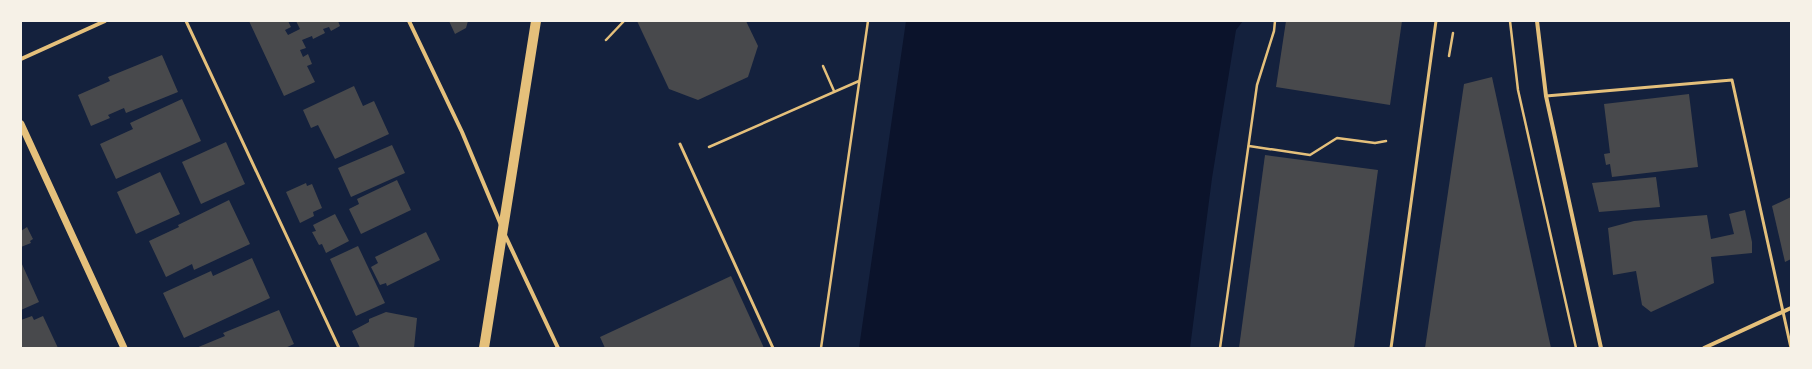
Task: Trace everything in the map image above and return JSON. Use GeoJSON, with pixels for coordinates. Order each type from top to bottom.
{"type":"FeatureCollection","features":[{"type":"Feature","properties":{"kind":"main road"},"geometry":{"type":"LineString","coordinates":[[484,348],[536,21]]}},
{"type":"Feature","properties":{"kind":"street"},"geometry":{"type":"LineString","coordinates":[[21,59],[105,21]]}},
{"type":"Feature","properties":{"kind":"street"},"geometry":{"type":"LineString","coordinates":[[409,21],[462,132],[503,230],[558,348]]}},
{"type":"Feature","properties":{"kind":"street"},"geometry":{"type":"LineString","coordinates":[[1537,21],[1546,96],[1601,348]]}},
{"type":"Feature","properties":{"kind":"street"},"geometry":{"type":"LineString","coordinates":[[21,124],[124,348]]}},
{"type":"Feature","properties":{"kind":"street"},"geometry":{"type":"LineString","coordinates":[[1704,348],[1791,308]]}},
{"type":"Feature","properties":{"kind":"lane"},"geometry":{"type":"LineString","coordinates":[[186,21],[339,348]]}},
{"type":"Feature","properties":{"kind":"lane"},"geometry":{"type":"LineString","coordinates":[[1391,348],[1436,21]]}},
{"type":"Feature","properties":{"kind":"lane"},"geometry":{"type":"LineString","coordinates":[[1546,96],[1732,80],[1791,348]]}},
{"type":"Feature","properties":{"kind":"lane"},"geometry":{"type":"LineString","coordinates":[[680,144],[773,348]]}},
{"type":"Feature","properties":{"kind":"path"},"geometry":{"type":"LineString","coordinates":[[606,40],[624,21]]}},
{"type":"Feature","properties":{"kind":"path"},"geometry":{"type":"LineString","coordinates":[[821,348],[868,21]]}},
{"type":"Feature","properties":{"kind":"path"},"geometry":{"type":"LineString","coordinates":[[1220,348],[1257,85],[1274,31],[1275,21]]}},
{"type":"Feature","properties":{"kind":"path"},"geometry":{"type":"LineString","coordinates":[[1510,21],[1518,90],[1576,348]]}},
{"type":"Feature","properties":{"kind":"path"},"geometry":{"type":"LineString","coordinates":[[1449,56],[1453,33]]}},
{"type":"Feature","properties":{"kind":"path"},"geometry":{"type":"LineString","coordinates":[[823,66],[834,92]]}},
{"type":"Feature","properties":{"kind":"path"},"geometry":{"type":"LineString","coordinates":[[710,147],[860,80]]}},
{"type":"Feature","properties":{"kind":"path"},"geometry":{"type":"LineString","coordinates":[[1249,146],[1310,155],[1337,138],[1375,143],[1386,141]]}},
{"type":"Feature","properties":{"kind":"water"},"geometry":{"type":"Polygon","coordinates":[[[906,21],[1243,21],[1236,30],[1212,178],[1190,348],[859,348],[906,21]]]}},
{"type":"Feature","properties":{"kind":"building"},"geometry":{"type":"Polygon","coordinates":[[[249,21],[288,21],[291,27],[285,30],[288,35],[300,29],[296,21],[338,21],[340,26],[331,31],[329,27],[323,29],[325,33],[313,39],[312,36],[302,40],[306,48],[300,50],[303,57],[308,54],[312,64],[307,66],[315,82],[284,96],[249,21]]]}},
{"type":"Feature","properties":{"kind":"building"},"geometry":{"type":"Polygon","coordinates":[[[449,21],[468,21],[466,28],[455,34],[449,21]]]}},
{"type":"Feature","properties":{"kind":"building"},"geometry":{"type":"Polygon","coordinates":[[[637,21],[746,21],[758,46],[748,77],[698,100],[669,89],[637,21]]]}},
{"type":"Feature","properties":{"kind":"building"},"geometry":{"type":"Polygon","coordinates":[[[1286,21],[1402,21],[1390,105],[1276,87],[1286,21]]]}},
{"type":"Feature","properties":{"kind":"building"},"geometry":{"type":"Polygon","coordinates":[[[162,55],[178,92],[126,113],[124,108],[108,115],[110,118],[91,126],[78,95],[110,81],[108,77],[162,55]]]}},
{"type":"Feature","properties":{"kind":"building"},"geometry":{"type":"Polygon","coordinates":[[[1492,77],[1551,348],[1425,348],[1464,84],[1492,77]]]}},
{"type":"Feature","properties":{"kind":"building"},"geometry":{"type":"Polygon","coordinates":[[[354,86],[363,106],[374,101],[389,134],[335,159],[318,125],[311,128],[303,110],[354,86]]]}},
{"type":"Feature","properties":{"kind":"building"},"geometry":{"type":"Polygon","coordinates":[[[1689,94],[1698,167],[1612,177],[1610,164],[1606,165],[1604,154],[1610,153],[1604,104],[1689,94]]]}},
{"type":"Feature","properties":{"kind":"building"},"geometry":{"type":"Polygon","coordinates":[[[182,99],[201,141],[116,179],[100,144],[133,129],[130,123],[182,99]]]}},
{"type":"Feature","properties":{"kind":"building"},"geometry":{"type":"Polygon","coordinates":[[[226,142],[245,184],[201,204],[182,162],[226,142]]]}},
{"type":"Feature","properties":{"kind":"building"},"geometry":{"type":"Polygon","coordinates":[[[392,145],[405,173],[351,197],[338,168],[392,145]]]}},
{"type":"Feature","properties":{"kind":"building"},"geometry":{"type":"Polygon","coordinates":[[[1265,155],[1378,170],[1354,348],[1239,348],[1265,155]]]}},
{"type":"Feature","properties":{"kind":"building"},"geometry":{"type":"Polygon","coordinates":[[[160,172],[180,214],[136,234],[117,192],[160,172]]]}},
{"type":"Feature","properties":{"kind":"building"},"geometry":{"type":"Polygon","coordinates":[[[1656,177],[1660,207],[1599,212],[1592,183],[1656,177]]]}},
{"type":"Feature","properties":{"kind":"building"},"geometry":{"type":"Polygon","coordinates":[[[397,180],[411,210],[361,234],[349,209],[359,204],[357,199],[397,180]]]}},
{"type":"Feature","properties":{"kind":"building"},"geometry":{"type":"Polygon","coordinates":[[[306,183],[307,186],[312,184],[322,208],[313,212],[314,216],[300,223],[286,192],[306,183]]]}},
{"type":"Feature","properties":{"kind":"building"},"geometry":{"type":"Polygon","coordinates":[[[1791,197],[1791,259],[1785,262],[1772,206],[1791,197]]]}},
{"type":"Feature","properties":{"kind":"building"},"geometry":{"type":"Polygon","coordinates":[[[229,200],[250,244],[194,270],[192,264],[166,277],[149,241],[179,227],[178,225],[229,200]]]}},
{"type":"Feature","properties":{"kind":"building"},"geometry":{"type":"Polygon","coordinates":[[[1745,210],[1752,242],[1752,253],[1711,257],[1714,283],[1651,312],[1642,305],[1636,271],[1613,275],[1608,228],[1634,221],[1707,215],[1711,239],[1734,234],[1729,214],[1745,210]]]}},
{"type":"Feature","properties":{"kind":"building"},"geometry":{"type":"Polygon","coordinates":[[[335,214],[349,241],[326,253],[322,244],[319,245],[312,232],[316,231],[313,225],[335,214]]]}},
{"type":"Feature","properties":{"kind":"building"},"geometry":{"type":"Polygon","coordinates":[[[27,227],[33,239],[30,241],[31,243],[21,247],[21,231],[27,227]]]}},
{"type":"Feature","properties":{"kind":"building"},"geometry":{"type":"Polygon","coordinates":[[[426,232],[440,260],[387,286],[386,283],[380,285],[371,267],[378,263],[375,257],[426,232]]]}},
{"type":"Feature","properties":{"kind":"building"},"geometry":{"type":"Polygon","coordinates":[[[358,246],[385,303],[356,316],[330,259],[358,246]]]}},
{"type":"Feature","properties":{"kind":"building"},"geometry":{"type":"Polygon","coordinates":[[[252,258],[270,298],[184,338],[163,293],[211,271],[213,276],[252,258]]]}},
{"type":"Feature","properties":{"kind":"building"},"geometry":{"type":"Polygon","coordinates":[[[21,262],[39,302],[21,310],[21,262]]]}},
{"type":"Feature","properties":{"kind":"building"},"geometry":{"type":"Polygon","coordinates":[[[731,276],[764,348],[605,348],[600,337],[731,276]]]}},
{"type":"Feature","properties":{"kind":"building"},"geometry":{"type":"Polygon","coordinates":[[[279,310],[294,344],[285,348],[196,348],[225,336],[223,333],[279,310]]]}},
{"type":"Feature","properties":{"kind":"building"},"geometry":{"type":"Polygon","coordinates":[[[386,312],[417,318],[414,348],[360,348],[352,331],[369,322],[369,319],[386,312]]]}},
{"type":"Feature","properties":{"kind":"building"},"geometry":{"type":"Polygon","coordinates":[[[32,316],[34,320],[43,316],[58,348],[21,348],[21,320],[32,316]]]}}]}
